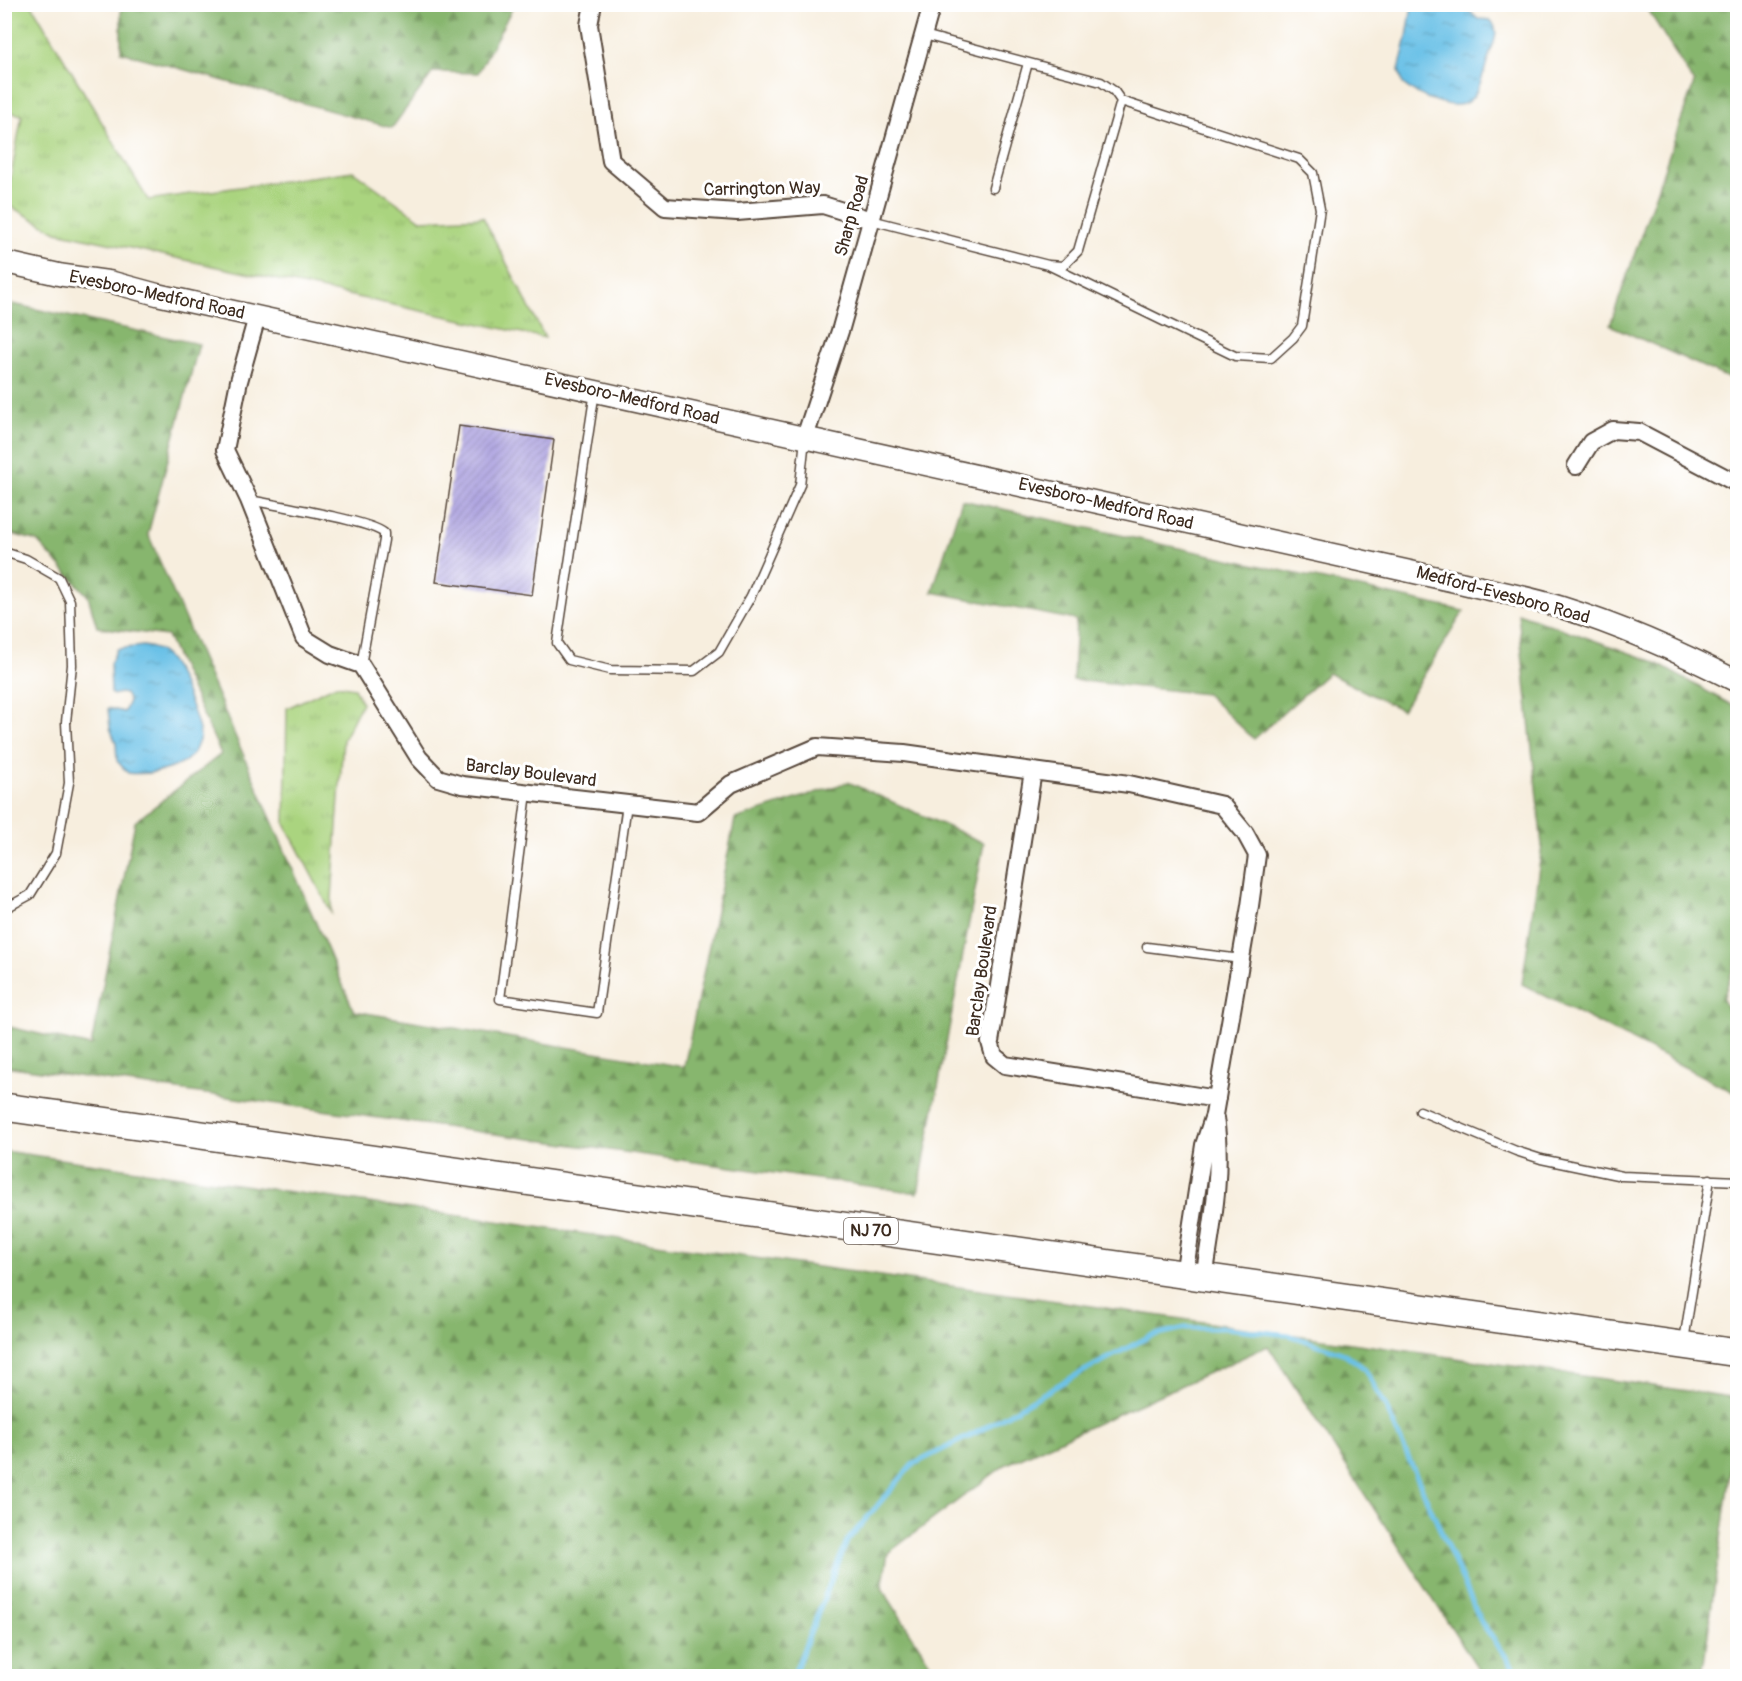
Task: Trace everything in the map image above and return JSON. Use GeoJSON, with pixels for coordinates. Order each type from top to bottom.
{"type":"FeatureCollection","features":[{"type":"Feature","properties":{"kind":"highway","name":"NJ 70"},"geometry":{"type":"LineString","coordinates":[[4,1107],[1737,1353]]}},
{"type":"Feature","properties":{"kind":"street","name":"Carrington Way"},"geometry":{"type":"LineString","coordinates":[[593,4],[589,25],[611,161],[665,207],[737,212],[823,205],[872,220]]}},
{"type":"Feature","properties":{"kind":"street","name":"Sharp Road"},"geometry":{"type":"LineString","coordinates":[[805,437],[841,328],[932,4]]}},
{"type":"Feature","properties":{"kind":"street","name":"Evesboro-Medford Road"},"geometry":{"type":"LineString","coordinates":[[4,262],[61,275],[111,282],[257,317],[1259,537]]}},
{"type":"Feature","properties":{"kind":"street"},"geometry":{"type":"LineString","coordinates":[[257,317],[239,381],[225,450],[249,500],[304,638],[330,654],[361,665]]}},
{"type":"Feature","properties":{"kind":"street"},"geometry":{"type":"LineString","coordinates":[[1576,466],[1592,442],[1613,430],[1639,432],[1737,484]]}},
{"type":"Feature","properties":{"kind":"street","name":"Medford-Evesboro Road"},"geometry":{"type":"LineString","coordinates":[[1259,537],[1558,607],[1653,642],[1737,682]]}},
{"type":"Feature","properties":{"kind":"street","name":"Barclay Boulevard"},"geometry":{"type":"LineString","coordinates":[[361,665],[419,758],[438,778],[462,785],[698,812],[731,784],[817,747],[904,753],[1129,784],[1222,805],[1245,833],[1257,855],[1216,1107],[1204,1145],[1194,1277]]}},
{"type":"Feature","properties":{"kind":"street","name":"Barclay Boulevard"},"geometry":{"type":"LineString","coordinates":[[1033,771],[990,1042],[994,1056],[1005,1065],[1216,1107]]}},
{"type":"Feature","properties":{"kind":"lane"},"geometry":{"type":"LineString","coordinates":[[924,35],[1101,82],[1114,91],[1121,101],[1299,159],[1313,173],[1320,209],[1302,326],[1293,338],[1271,358],[1235,356],[1048,265]]}},
{"type":"Feature","properties":{"kind":"lane"},"geometry":{"type":"LineString","coordinates":[[993,188],[1028,63]]}},
{"type":"Feature","properties":{"kind":"lane"},"geometry":{"type":"LineString","coordinates":[[872,220],[1048,265],[1063,266],[1078,251],[1121,101]]}},
{"type":"Feature","properties":{"kind":"lane"},"geometry":{"type":"LineString","coordinates":[[595,391],[557,643],[569,660],[610,670],[694,671],[718,652],[751,596],[800,485],[805,437]]}},
{"type":"Feature","properties":{"kind":"lane"},"geometry":{"type":"LineString","coordinates":[[249,500],[347,520],[378,528],[384,533],[361,665]]}},
{"type":"Feature","properties":{"kind":"lane"},"geometry":{"type":"LineString","coordinates":[[4,552],[26,559],[59,578],[70,601],[72,664],[66,723],[69,783],[56,853],[30,895],[4,909]]}},
{"type":"Feature","properties":{"kind":"lane"},"geometry":{"type":"LineString","coordinates":[[527,793],[500,999],[597,1013],[627,804]]}},
{"type":"Feature","properties":{"kind":"lane"},"geometry":{"type":"LineString","coordinates":[[1147,947],[1241,959]]}},
{"type":"Feature","properties":{"kind":"lane"},"geometry":{"type":"LineString","coordinates":[[1420,1111],[1541,1159],[1622,1176],[1737,1181]]}},
{"type":"Feature","properties":{"kind":"lane"},"geometry":{"type":"LineString","coordinates":[[1683,1344],[1710,1179]]}},
{"type":"Feature","properties":{"kind":"green space"},"geometry":{"type":"Polygon","coordinates":[[[5,4],[32,5],[148,200],[353,171],[421,220],[483,217],[545,338],[57,232],[6,204],[22,115],[5,111],[5,4]]]}},
{"type":"Feature","properties":{"kind":"green space"},"geometry":{"type":"Polygon","coordinates":[[[121,4],[514,5],[478,73],[433,72],[392,128],[121,52],[121,4]]]}},
{"type":"Feature","properties":{"kind":"green space"},"geometry":{"type":"Polygon","coordinates":[[[1645,5],[1737,5],[1737,382],[1610,325],[1694,83],[1645,5]]]}},
{"type":"Feature","properties":{"kind":"green space"},"geometry":{"type":"Polygon","coordinates":[[[12,304],[199,344],[148,534],[354,1011],[684,1067],[735,819],[848,782],[984,843],[918,1193],[5,1066],[5,1026],[91,1046],[135,822],[221,754],[167,636],[97,627],[88,596],[37,541],[5,532],[4,353],[12,304]]]}},
{"type":"Feature","properties":{"kind":"green space"},"geometry":{"type":"Polygon","coordinates":[[[962,500],[1464,611],[1402,710],[1328,673],[1254,739],[1206,694],[1073,680],[1076,620],[932,592],[962,500]]]}},
{"type":"Feature","properties":{"kind":"green space"},"geometry":{"type":"Polygon","coordinates":[[[1518,613],[1652,661],[1737,708],[1738,953],[1723,999],[1737,1032],[1737,1094],[1522,984],[1542,846],[1518,613]]]}},
{"type":"Feature","properties":{"kind":"green space"},"geometry":{"type":"Polygon","coordinates":[[[336,685],[354,688],[362,703],[343,740],[331,912],[285,824],[287,708],[336,685]]]}},
{"type":"Feature","properties":{"kind":"green space"},"geometry":{"type":"Polygon","coordinates":[[[4,1151],[1737,1398],[1737,1421],[1704,1663],[1700,1676],[1483,1676],[1268,1346],[1005,1465],[888,1553],[882,1588],[938,1676],[5,1676],[4,1151]]]}},
{"type":"Feature","properties":{"kind":"water"},"geometry":{"type":"Polygon","coordinates":[[[1412,5],[1463,5],[1478,19],[1489,20],[1493,23],[1496,32],[1480,84],[1471,99],[1465,103],[1456,105],[1437,102],[1403,84],[1399,70],[1412,5]]]}},
{"type":"Feature","properties":{"kind":"water"},"geometry":{"type":"Polygon","coordinates":[[[143,646],[160,651],[170,661],[187,694],[200,737],[192,755],[179,765],[153,772],[128,773],[117,761],[116,743],[110,728],[108,708],[124,712],[129,701],[125,694],[113,695],[111,693],[110,664],[117,649],[143,646]]]}},
{"type":"Feature","properties":{"kind":"building"},"geometry":{"type":"Polygon","coordinates":[[[459,426],[554,440],[532,595],[436,582],[459,426]]]}},
{"type":"Feature","properties":{"kind":"waterway"},"geometry":{"type":"LineString","coordinates":[[793,1676],[847,1541],[912,1465],[981,1430],[1065,1381],[1150,1336],[1185,1328],[1227,1328],[1289,1335],[1345,1354],[1364,1368],[1385,1405],[1481,1622],[1520,1676]]}}]}
